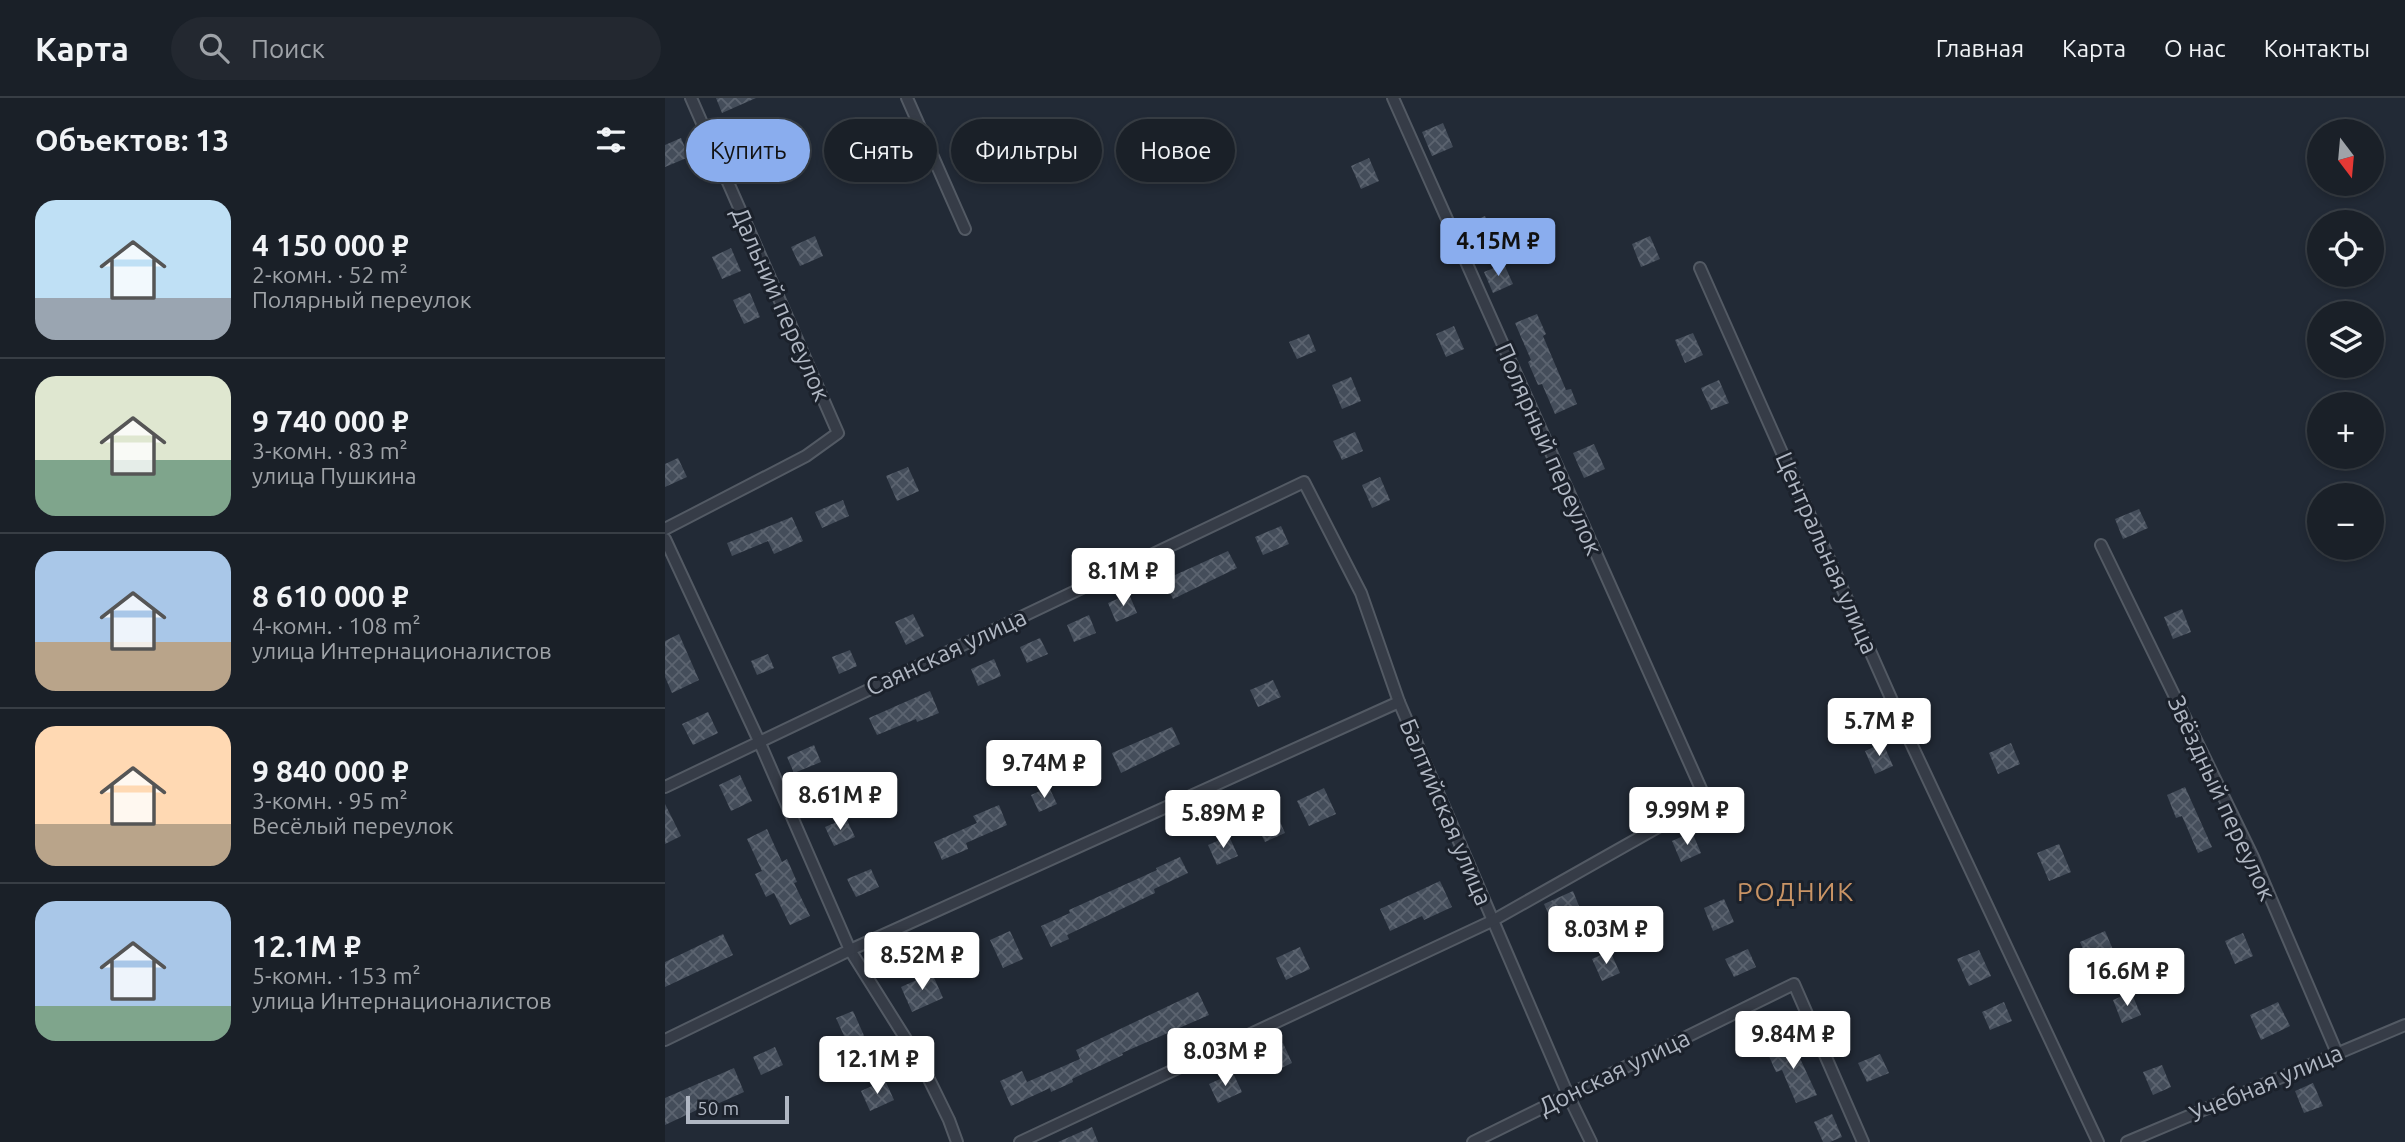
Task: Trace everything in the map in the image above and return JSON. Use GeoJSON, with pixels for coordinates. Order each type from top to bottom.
{"type":"FeatureCollection","features":[{"type":"Feature","properties":{"kind":"street","name":"Дальний переулок"},"geometry":{"type":"LineString","coordinates":[[665,529],[806,456],[838,433],[691,98]]}},
{"type":"Feature","properties":{"kind":"street"},"geometry":{"type":"LineString","coordinates":[[907,98],[965,229]]}},
{"type":"Feature","properties":{"kind":"street","name":"Полярный переулок"},"geometry":{"type":"LineString","coordinates":[[1392,98],[1706,800],[1492,921]]}},
{"type":"Feature","properties":{"kind":"street","name":"Центральная улица"},"geometry":{"type":"LineString","coordinates":[[1700,268],[1910,741],[2098,1142]]}},
{"type":"Feature","properties":{"kind":"street","name":"Балтийская улица"},"geometry":{"type":"LineString","coordinates":[[1304,482],[1361,593],[1399,702],[1492,921],[1591,1142]]}},
{"type":"Feature","properties":{"kind":"street","name":"Саянская улица"},"geometry":{"type":"LineString","coordinates":[[665,787],[1304,482]]}},
{"type":"Feature","properties":{"kind":"street"},"geometry":{"type":"LineString","coordinates":[[665,538],[759,741],[850,950],[921,1063],[957,1142]]}},
{"type":"Feature","properties":{"kind":"street","name":"Звёздный переулок"},"geometry":{"type":"LineString","coordinates":[[2101,545],[2253,857],[2337,1053]]}},
{"type":"Feature","properties":{"kind":"street"},"geometry":{"type":"LineString","coordinates":[[665,1040],[850,950],[1399,702]]}},
{"type":"Feature","properties":{"kind":"street"},"geometry":{"type":"LineString","coordinates":[[1020,1142],[1492,921]]}},
{"type":"Feature","properties":{"kind":"street","name":"Донская улица"},"geometry":{"type":"LineString","coordinates":[[1473,1142],[1794,984],[1863,1142]]}},
{"type":"Feature","properties":{"kind":"street","name":"Учебная улица"},"geometry":{"type":"LineString","coordinates":[[2127,1142],[2405,1025]]}},
{"type":"Feature","properties":{"kind":"building"},"geometry":{"type":"Polygon","coordinates":[[[716,98],[756,98],[722,113],[716,98]]]}},
{"type":"Feature","properties":{"kind":"building"},"geometry":{"type":"Polygon","coordinates":[[[1443,123],[1453,147],[1432,156],[1422,132],[1443,123]]]}},
{"type":"Feature","properties":{"kind":"building"},"geometry":{"type":"Polygon","coordinates":[[[681,138],[686,158],[665,167],[665,145],[681,138]]]}},
{"type":"Feature","properties":{"kind":"building"},"geometry":{"type":"Polygon","coordinates":[[[1369,158],[1379,181],[1361,189],[1351,166],[1369,158]]]}},
{"type":"Feature","properties":{"kind":"building"},"geometry":{"type":"Polygon","coordinates":[[[1485,216],[1496,241],[1476,249],[1466,224],[1485,216]]]}},
{"type":"Feature","properties":{"kind":"building"},"geometry":{"type":"Polygon","coordinates":[[[815,236],[823,256],[800,266],[791,247],[815,236]]]}},
{"type":"Feature","properties":{"kind":"building"},"geometry":{"type":"Polygon","coordinates":[[[1650,236],[1660,259],[1641,267],[1632,244],[1650,236]]]}},
{"type":"Feature","properties":{"kind":"building"},"geometry":{"type":"Polygon","coordinates":[[[731,248],[741,271],[722,279],[712,257],[731,248]]]}},
{"type":"Feature","properties":{"kind":"building"},"geometry":{"type":"Polygon","coordinates":[[[1504,264],[1513,284],[1493,293],[1484,272],[1504,264]]]}},
{"type":"Feature","properties":{"kind":"building"},"geometry":{"type":"Polygon","coordinates":[[[750,293],[760,317],[744,324],[733,300],[750,293]]]}},
{"type":"Feature","properties":{"kind":"building"},"geometry":{"type":"Polygon","coordinates":[[[1537,314],[1546,334],[1543,336],[1566,390],[1571,389],[1577,404],[1555,414],[1542,384],[1538,385],[1528,362],[1531,360],[1515,323],[1537,314]]]}},
{"type":"Feature","properties":{"kind":"building"},"geometry":{"type":"Polygon","coordinates":[[[1454,326],[1464,349],[1446,357],[1436,334],[1454,326]]]}},
{"type":"Feature","properties":{"kind":"building"},"geometry":{"type":"Polygon","coordinates":[[[1693,333],[1703,355],[1685,363],[1675,340],[1693,333]]]}},
{"type":"Feature","properties":{"kind":"building"},"geometry":{"type":"Polygon","coordinates":[[[1309,334],[1316,351],[1297,359],[1289,342],[1309,334]]]}},
{"type":"Feature","properties":{"kind":"building"},"geometry":{"type":"Polygon","coordinates":[[[1351,377],[1361,401],[1342,409],[1332,385],[1351,377]]]}},
{"type":"Feature","properties":{"kind":"building"},"geometry":{"type":"Polygon","coordinates":[[[1719,380],[1729,403],[1711,410],[1701,388],[1719,380]]]}},
{"type":"Feature","properties":{"kind":"building"},"geometry":{"type":"Polygon","coordinates":[[[1355,432],[1363,451],[1342,460],[1333,441],[1355,432]]]}},
{"type":"Feature","properties":{"kind":"building"},"geometry":{"type":"Polygon","coordinates":[[[1594,444],[1605,469],[1584,478],[1573,453],[1594,444]]]}},
{"type":"Feature","properties":{"kind":"building"},"geometry":{"type":"Polygon","coordinates":[[[678,458],[687,477],[665,487],[665,464],[678,458]]]}},
{"type":"Feature","properties":{"kind":"building"},"geometry":{"type":"Polygon","coordinates":[[[908,467],[919,491],[897,501],[886,476],[908,467]]]}},
{"type":"Feature","properties":{"kind":"building"},"geometry":{"type":"Polygon","coordinates":[[[1380,477],[1390,500],[1372,508],[1362,485],[1380,477]]]}},
{"type":"Feature","properties":{"kind":"building"},"geometry":{"type":"Polygon","coordinates":[[[843,500],[849,516],[822,528],[815,512],[843,500]]]}},
{"type":"Feature","properties":{"kind":"building"},"geometry":{"type":"Polygon","coordinates":[[[2139,509],[2148,528],[2123,539],[2115,519],[2139,509]]]}},
{"type":"Feature","properties":{"kind":"building"},"geometry":{"type":"Polygon","coordinates":[[[792,517],[803,541],[774,554],[768,541],[732,556],[727,543],[792,517]]]}},
{"type":"Feature","properties":{"kind":"building"},"geometry":{"type":"Polygon","coordinates":[[[1281,526],[1289,544],[1263,555],[1255,537],[1281,526]]]}},
{"type":"Feature","properties":{"kind":"building"},"geometry":{"type":"Polygon","coordinates":[[[1228,551],[1237,568],[1173,599],[1164,580],[1228,551]]]}},
{"type":"Feature","properties":{"kind":"building"},"geometry":{"type":"Polygon","coordinates":[[[1129,594],[1137,613],[1116,622],[1108,603],[1129,594]]]}},
{"type":"Feature","properties":{"kind":"building"},"geometry":{"type":"Polygon","coordinates":[[[2182,609],[2191,632],[2173,639],[2164,617],[2182,609]]]}},
{"type":"Feature","properties":{"kind":"building"},"geometry":{"type":"Polygon","coordinates":[[[913,614],[924,636],[906,645],[895,622],[913,614]]]}},
{"type":"Feature","properties":{"kind":"building"},"geometry":{"type":"Polygon","coordinates":[[[1089,615],[1096,633],[1074,642],[1067,625],[1089,615]]]}},
{"type":"Feature","properties":{"kind":"building"},"geometry":{"type":"Polygon","coordinates":[[[679,634],[699,680],[672,693],[665,677],[665,641],[679,634]]]}},
{"type":"Feature","properties":{"kind":"building"},"geometry":{"type":"Polygon","coordinates":[[[1040,638],[1048,654],[1027,663],[1020,647],[1040,638]]]}},
{"type":"Feature","properties":{"kind":"building"},"geometry":{"type":"Polygon","coordinates":[[[850,650],[857,666],[839,674],[832,657],[850,650]]]}},
{"type":"Feature","properties":{"kind":"building"},"geometry":{"type":"Polygon","coordinates":[[[768,654],[774,668],[757,675],[751,661],[768,654]]]}},
{"type":"Feature","properties":{"kind":"building"},"geometry":{"type":"Polygon","coordinates":[[[994,659],[1001,676],[978,686],[971,669],[994,659]]]}},
{"type":"Feature","properties":{"kind":"building"},"geometry":{"type":"Polygon","coordinates":[[[1273,680],[1281,697],[1258,707],[1250,690],[1273,680]]]}},
{"type":"Feature","properties":{"kind":"building"},"geometry":{"type":"Polygon","coordinates":[[[930,691],[939,713],[877,735],[869,718],[930,691]]]}},
{"type":"Feature","properties":{"kind":"building"},"geometry":{"type":"Polygon","coordinates":[[[708,712],[718,733],[693,745],[682,724],[708,712]]]}},
{"type":"Feature","properties":{"kind":"building"},"geometry":{"type":"Polygon","coordinates":[[[1172,727],[1180,744],[1121,773],[1112,753],[1172,727]]]}},
{"type":"Feature","properties":{"kind":"building"},"geometry":{"type":"Polygon","coordinates":[[[1883,743],[1893,766],[1875,774],[1865,751],[1883,743]]]}},
{"type":"Feature","properties":{"kind":"building"},"geometry":{"type":"Polygon","coordinates":[[[2011,743],[2020,764],[1998,774],[1989,753],[2011,743]]]}},
{"type":"Feature","properties":{"kind":"building"},"geometry":{"type":"Polygon","coordinates":[[[814,745],[821,762],[794,773],[787,757],[814,745]]]}},
{"type":"Feature","properties":{"kind":"building"},"geometry":{"type":"Polygon","coordinates":[[[740,775],[752,801],[731,811],[719,785],[740,775]]]}},
{"type":"Feature","properties":{"kind":"building"},"geometry":{"type":"Polygon","coordinates":[[[1049,787],[1057,804],[1039,812],[1031,795],[1049,787]]]}},
{"type":"Feature","properties":{"kind":"building"},"geometry":{"type":"Polygon","coordinates":[[[2185,787],[2212,847],[2198,853],[2182,816],[2176,818],[2167,795],[2185,787]]]}},
{"type":"Feature","properties":{"kind":"building"},"geometry":{"type":"Polygon","coordinates":[[[1324,788],[1336,814],[1309,826],[1297,801],[1324,788]]]}},
{"type":"Feature","properties":{"kind":"building"},"geometry":{"type":"Polygon","coordinates":[[[665,804],[681,836],[665,844],[665,804]]]}},
{"type":"Feature","properties":{"kind":"building"},"geometry":{"type":"Polygon","coordinates":[[[999,805],[1007,825],[966,843],[968,849],[942,860],[934,842],[977,823],[973,816],[999,805]]]}},
{"type":"Feature","properties":{"kind":"building"},"geometry":{"type":"Polygon","coordinates":[[[1275,810],[1285,833],[1265,842],[1254,820],[1275,810]]]}},
{"type":"Feature","properties":{"kind":"building"},"geometry":{"type":"Polygon","coordinates":[[[846,818],[855,837],[834,846],[825,827],[846,818]]]}},
{"type":"Feature","properties":{"kind":"building"},"geometry":{"type":"Polygon","coordinates":[[[767,829],[782,862],[787,859],[797,882],[794,883],[810,916],[790,925],[774,893],[766,897],[755,874],[762,871],[747,839],[767,829]]]}},
{"type":"Feature","properties":{"kind":"building"},"geometry":{"type":"Polygon","coordinates":[[[1692,832],[1701,853],[1681,862],[1672,841],[1692,832]]]}},
{"type":"Feature","properties":{"kind":"building"},"geometry":{"type":"Polygon","coordinates":[[[1229,836],[1238,856],[1217,865],[1208,845],[1229,836]]]}},
{"type":"Feature","properties":{"kind":"building"},"geometry":{"type":"Polygon","coordinates":[[[2059,844],[2071,872],[2049,881],[2037,853],[2059,844]]]}},
{"type":"Feature","properties":{"kind":"building"},"geometry":{"type":"Polygon","coordinates":[[[1180,857],[1188,873],[1154,889],[1155,893],[1067,935],[1069,939],[1051,947],[1041,926],[1180,857]]]}},
{"type":"Feature","properties":{"kind":"building"},"geometry":{"type":"Polygon","coordinates":[[[871,869],[879,887],[856,897],[847,879],[871,869]]]}},
{"type":"Feature","properties":{"kind":"building"},"geometry":{"type":"Polygon","coordinates":[[[1440,881],[1452,907],[1424,920],[1422,916],[1390,931],[1380,909],[1440,881]]]}},
{"type":"Feature","properties":{"kind":"building"},"geometry":{"type":"Polygon","coordinates":[[[1573,891],[1585,921],[1557,933],[1544,904],[1573,891]]]}},
{"type":"Feature","properties":{"kind":"building"},"geometry":{"type":"Polygon","coordinates":[[[1724,899],[1734,922],[1713,931],[1704,908],[1724,899]]]}},
{"type":"Feature","properties":{"kind":"building"},"geometry":{"type":"Polygon","coordinates":[[[1010,931],[1023,959],[1003,968],[990,940],[1010,931]]]}},
{"type":"Feature","properties":{"kind":"building"},"geometry":{"type":"Polygon","coordinates":[[[2105,931],[2114,952],[2089,963],[2080,942],[2105,931]]]}},
{"type":"Feature","properties":{"kind":"building"},"geometry":{"type":"Polygon","coordinates":[[[2243,933],[2253,956],[2235,964],[2225,941],[2243,933]]]}},
{"type":"Feature","properties":{"kind":"building"},"geometry":{"type":"Polygon","coordinates":[[[723,934],[733,955],[665,987],[665,962],[723,934]]]}},
{"type":"Feature","properties":{"kind":"building"},"geometry":{"type":"Polygon","coordinates":[[[1300,947],[1310,969],[1286,980],[1276,958],[1300,947]]]}},
{"type":"Feature","properties":{"kind":"building"},"geometry":{"type":"Polygon","coordinates":[[[1748,949],[1756,967],[1734,977],[1725,959],[1748,949]]]}},
{"type":"Feature","properties":{"kind":"building"},"geometry":{"type":"Polygon","coordinates":[[[1979,950],[1991,976],[1969,986],[1957,959],[1979,950]]]}},
{"type":"Feature","properties":{"kind":"building"},"geometry":{"type":"Polygon","coordinates":[[[1610,951],[1620,973],[1602,981],[1592,959],[1610,951]]]}},
{"type":"Feature","properties":{"kind":"building"},"geometry":{"type":"Polygon","coordinates":[[[932,973],[943,998],[912,1012],[901,987],[932,973]]]}},
{"type":"Feature","properties":{"kind":"building"},"geometry":{"type":"Polygon","coordinates":[[[1198,992],[1209,1015],[1122,1053],[1123,1055],[1072,1079],[1073,1082],[1051,1092],[1050,1088],[1011,1106],[1000,1081],[1022,1071],[1027,1082],[1080,1059],[1076,1050],[1198,992]]]}},
{"type":"Feature","properties":{"kind":"building"},"geometry":{"type":"Polygon","coordinates":[[[2131,992],[2141,1015],[2122,1023],[2113,1000],[2131,992]]]}},
{"type":"Feature","properties":{"kind":"building"},"geometry":{"type":"Polygon","coordinates":[[[2004,1002],[2012,1021],[1990,1030],[1982,1012],[2004,1002]]]}},
{"type":"Feature","properties":{"kind":"building"},"geometry":{"type":"Polygon","coordinates":[[[2278,1002],[2290,1026],[2261,1040],[2250,1015],[2278,1002]]]}},
{"type":"Feature","properties":{"kind":"building"},"geometry":{"type":"Polygon","coordinates":[[[853,1011],[866,1040],[849,1047],[836,1018],[853,1011]]]}},
{"type":"Feature","properties":{"kind":"building"},"geometry":{"type":"Polygon","coordinates":[[[1792,1041],[1817,1095],[1796,1103],[1782,1070],[1776,1072],[1767,1052],[1792,1041]]]}},
{"type":"Feature","properties":{"kind":"building"},"geometry":{"type":"Polygon","coordinates":[[[1283,1043],[1292,1063],[1271,1073],[1262,1053],[1283,1043]]]}},
{"type":"Feature","properties":{"kind":"building"},"geometry":{"type":"Polygon","coordinates":[[[775,1047],[783,1065],[761,1075],[753,1057],[775,1047]]]}},
{"type":"Feature","properties":{"kind":"building"},"geometry":{"type":"Polygon","coordinates":[[[1880,1054],[1889,1073],[1867,1082],[1858,1063],[1880,1054]]]}},
{"type":"Feature","properties":{"kind":"building"},"geometry":{"type":"Polygon","coordinates":[[[2162,1065],[2171,1087],[2153,1095],[2143,1072],[2162,1065]]]}},
{"type":"Feature","properties":{"kind":"building"},"geometry":{"type":"Polygon","coordinates":[[[734,1068],[744,1092],[717,1104],[716,1101],[665,1125],[665,1098],[734,1068]]]}},
{"type":"Feature","properties":{"kind":"building"},"geometry":{"type":"Polygon","coordinates":[[[1233,1073],[1242,1092],[1218,1103],[1209,1084],[1233,1073]]]}},
{"type":"Feature","properties":{"kind":"building"},"geometry":{"type":"Polygon","coordinates":[[[885,1080],[894,1100],[870,1111],[861,1091],[885,1080]]]}},
{"type":"Feature","properties":{"kind":"building"},"geometry":{"type":"Polygon","coordinates":[[[2313,1083],[2323,1106],[2304,1113],[2295,1091],[2313,1083]]]}},
{"type":"Feature","properties":{"kind":"building"},"geometry":{"type":"Polygon","coordinates":[[[1832,1114],[1842,1137],[1823,1142],[1814,1122],[1832,1114]]]}},
{"type":"Feature","properties":{"kind":"building"},"geometry":{"type":"Polygon","coordinates":[[[1092,1127],[1098,1142],[1058,1142],[1092,1127]]]}},
{"type":"Feature","properties":{"kind":"district","name":"РОДНИК"},"geometry":{"type":"Point","coordinates":[1796,891]}}]}
